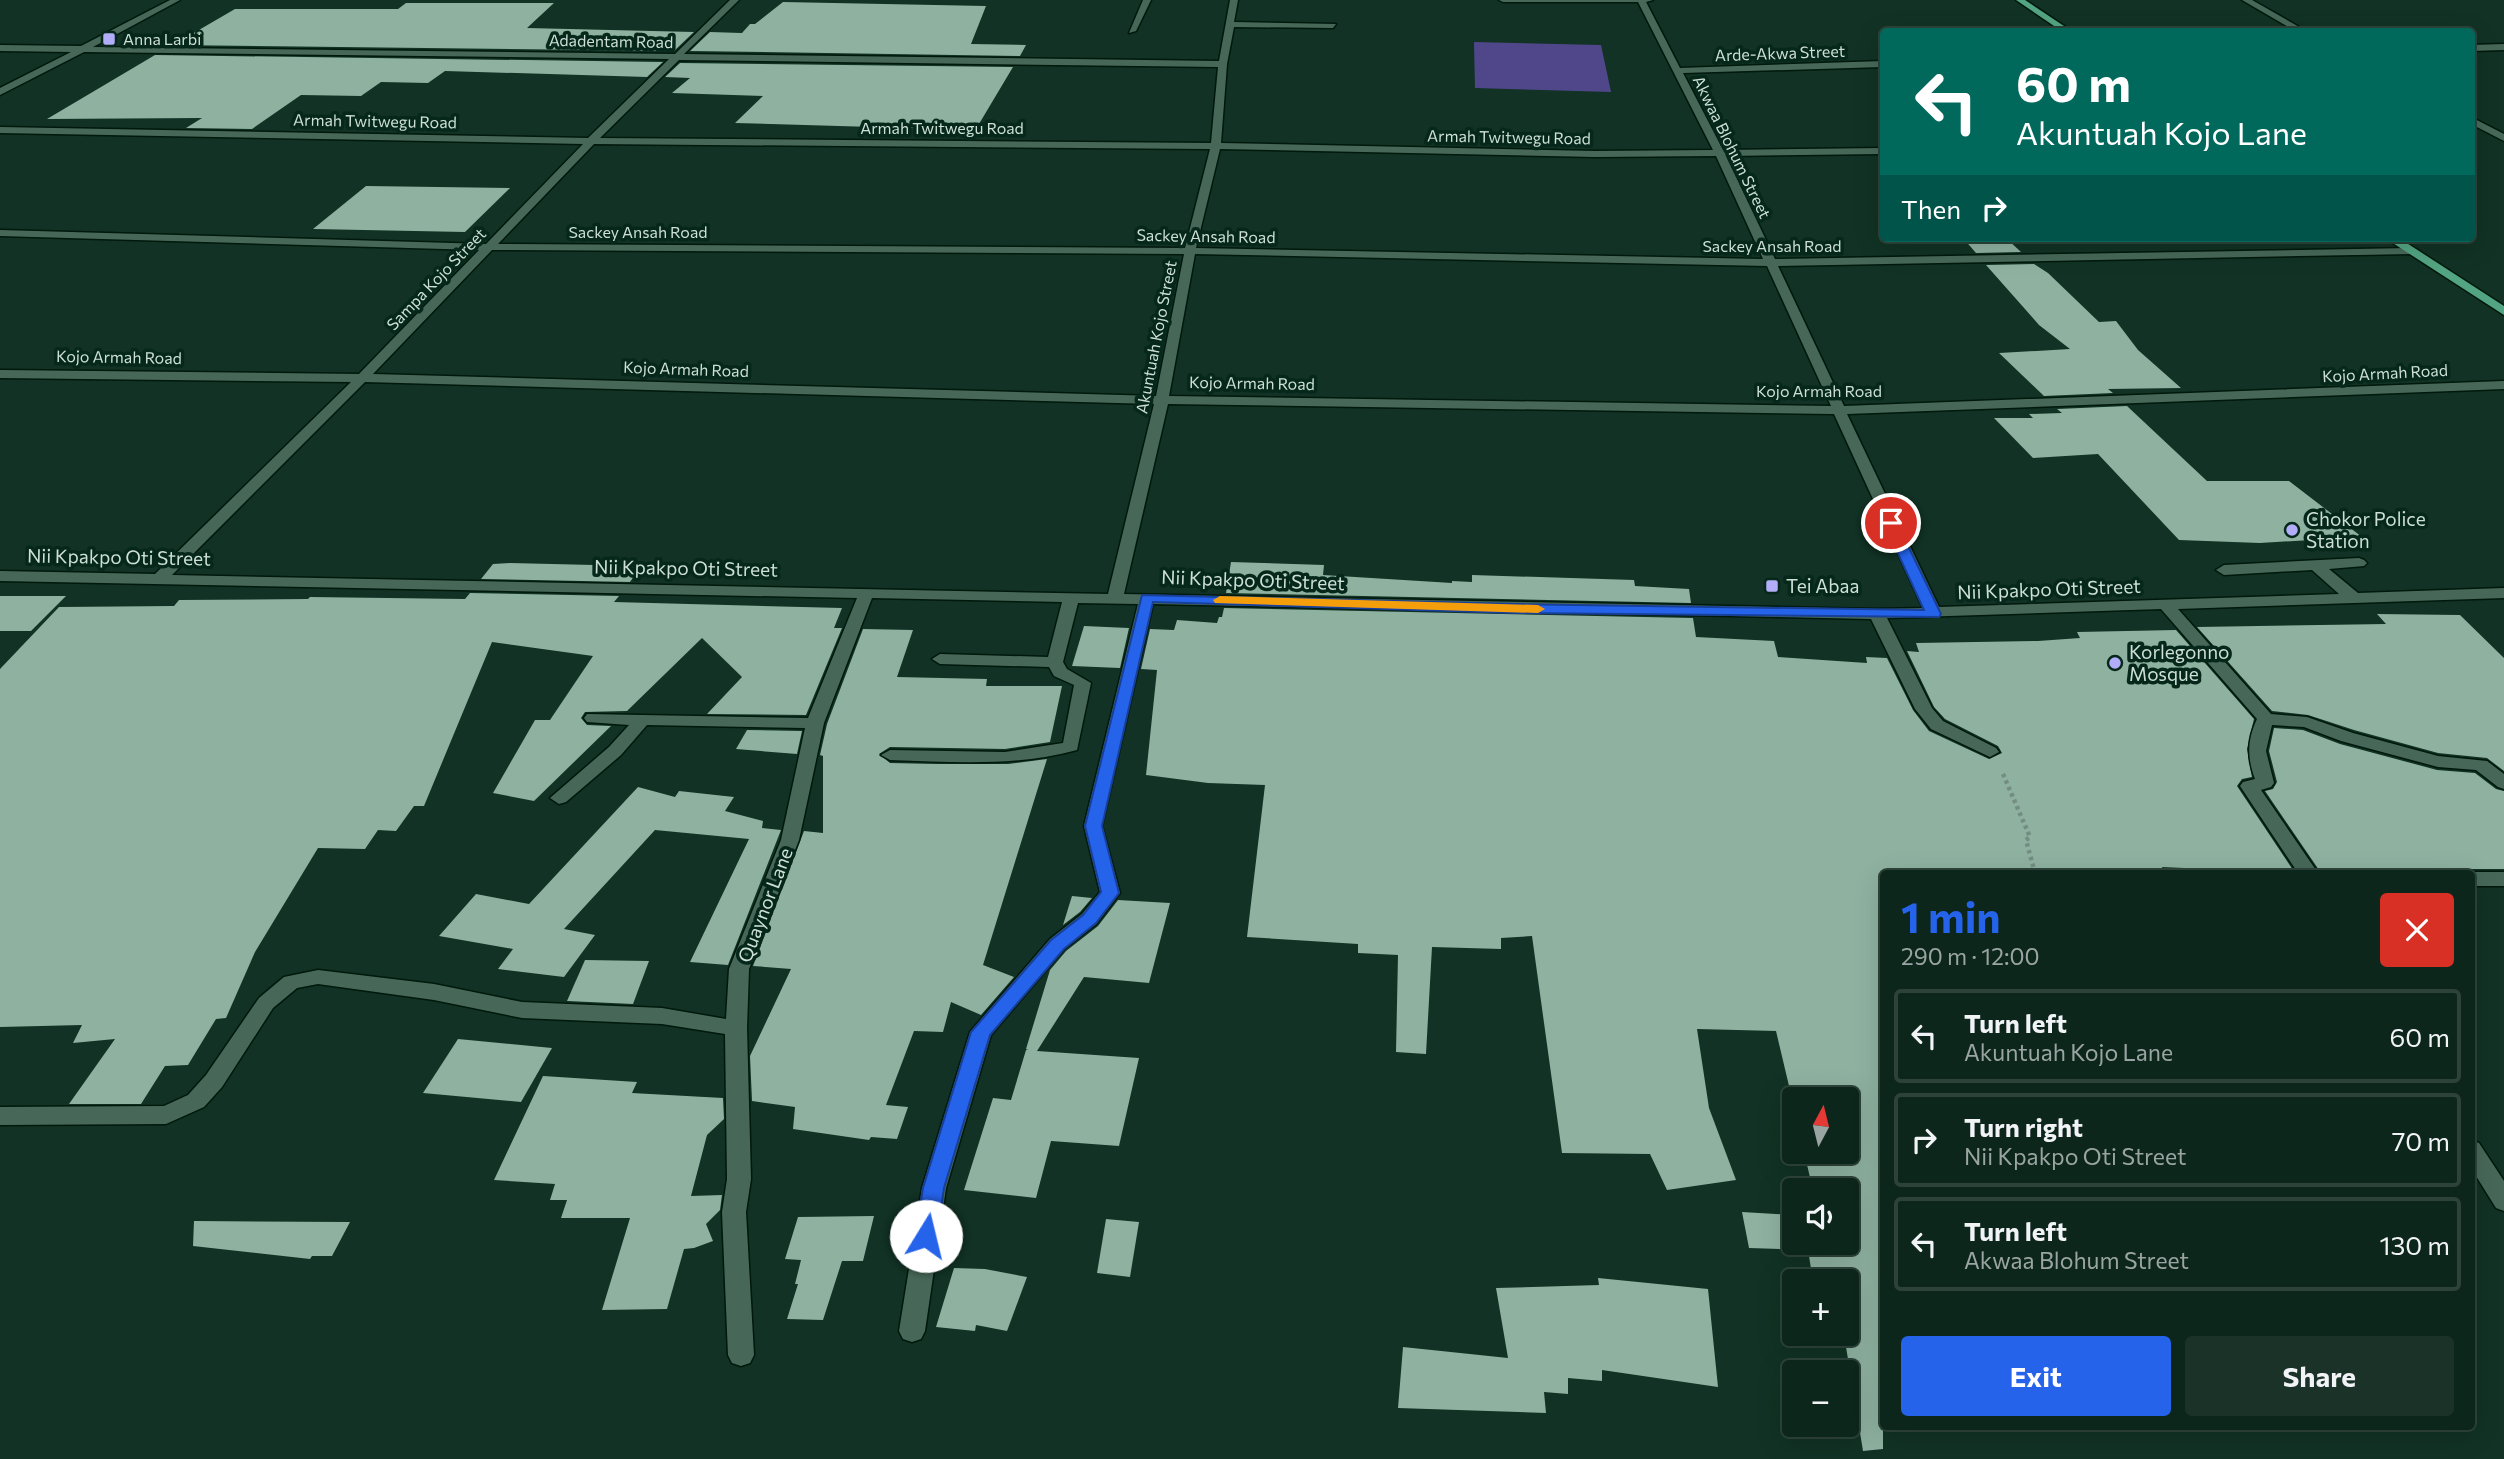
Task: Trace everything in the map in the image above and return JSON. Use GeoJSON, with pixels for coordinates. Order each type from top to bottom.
{"type":"FeatureCollection","features":[{"type":"Feature","properties":{"kind":"main road"},"geometry":{"type":"LineString","coordinates":[[2020,0],[2063,28]]}},
{"type":"Feature","properties":{"kind":"main road"},"geometry":{"type":"LineString","coordinates":[[2397,242],[2504,311]]}},
{"type":"Feature","properties":{"kind":"street"},"geometry":{"type":"LineString","coordinates":[[0,92],[176,0]]}},
{"type":"Feature","properties":{"kind":"street","name":"Sampa Kojo Street"},"geometry":{"type":"LineString","coordinates":[[159,579],[362,378],[591,141],[735,0]]}},
{"type":"Feature","properties":{"kind":"street"},"geometry":{"type":"LineString","coordinates":[[1132,31],[1147,0]]}},
{"type":"Feature","properties":{"kind":"street","name":"Akuntuah Kojo Street"},"geometry":{"type":"LineString","coordinates":[[1115,597],[1162,400],[1190,251],[1216,146],[1223,64],[1234,0]]}},
{"type":"Feature","properties":{"kind":"street"},"geometry":{"type":"LineString","coordinates":[[1503,0],[1649,0]]}},
{"type":"Feature","properties":{"kind":"street","name":"Akwaa Blohum Street"},"geometry":{"type":"LineString","coordinates":[[1641,0],[1720,154],[1934,614]]}},
{"type":"Feature","properties":{"kind":"street"},"geometry":{"type":"LineString","coordinates":[[2246,0],[2298,28]]}},
{"type":"Feature","properties":{"kind":"street"},"geometry":{"type":"LineString","coordinates":[[1229,24],[1333,26]]}},
{"type":"Feature","properties":{"kind":"street"},"geometry":{"type":"LineString","coordinates":[[2475,48],[2504,47]]}},
{"type":"Feature","properties":{"kind":"street","name":"Adadentam Road"},"geometry":{"type":"LineString","coordinates":[[0,48],[1223,64]]}},
{"type":"Feature","properties":{"kind":"street","name":"Arde-Akwa Street"},"geometry":{"type":"LineString","coordinates":[[1678,71],[1880,64]]}},
{"type":"Feature","properties":{"kind":"street"},"geometry":{"type":"LineString","coordinates":[[2475,122],[2504,138]]}},
{"type":"Feature","properties":{"kind":"street","name":"Armah Twitwegu Road"},"geometry":{"type":"LineString","coordinates":[[0,130],[591,141],[1216,146],[1595,155],[1880,151]]}},
{"type":"Feature","properties":{"kind":"street","name":"Sackey Ansah Road"},"geometry":{"type":"LineString","coordinates":[[0,233],[488,247],[1190,251],[1770,263],[2411,251]]}},
{"type":"Feature","properties":{"kind":"street","name":"Kojo Armah Road"},"geometry":{"type":"LineString","coordinates":[[0,374],[362,378],[1162,400],[1837,410],[2320,394],[2504,385]]}},
{"type":"Feature","properties":{"kind":"street"},"geometry":{"type":"LineString","coordinates":[[2224,570],[2359,563]]}},
{"type":"Feature","properties":{"kind":"street"},"geometry":{"type":"LineString","coordinates":[[2316,566],[2355,599]]}},
{"type":"Feature","properties":{"kind":"street","name":"Nii Kpakpo Oti Street"},"geometry":{"type":"LineString","coordinates":[[0,576],[1877,614],[2504,593]]}},
{"type":"Feature","properties":{"kind":"street","name":"Quaynor Lane"},"geometry":{"type":"LineString","coordinates":[[741,1355],[734,1212],[739,1179],[736,1028],[739,969],[790,840],[815,723],[867,592]]}},
{"type":"Feature","properties":{"kind":"street"},"geometry":{"type":"LineString","coordinates":[[890,755],[1003,756],[1055,751],[1071,746],[1083,683],[1060,672],[1055,662],[1072,596]]}},
{"type":"Feature","properties":{"kind":"street"},"geometry":{"type":"LineString","coordinates":[[912,1331],[934,1188],[981,1032],[1058,944],[1089,919],[1110,893],[1093,826],[1147,598]]}},
{"type":"Feature","properties":{"kind":"street"},"geometry":{"type":"LineString","coordinates":[[2167,606],[2266,719],[2307,722],[2347,737],[2438,761],[2481,765],[2504,783]]}},
{"type":"Feature","properties":{"kind":"street"},"geometry":{"type":"LineString","coordinates":[[1877,614],[1924,709],[1937,725],[1990,752]]}},
{"type":"Feature","properties":{"kind":"street"},"geometry":{"type":"LineString","coordinates":[[940,659],[1055,662]]}},
{"type":"Feature","properties":{"kind":"street"},"geometry":{"type":"LineString","coordinates":[[593,718],[815,723]]}},
{"type":"Feature","properties":{"kind":"street"},"geometry":{"type":"LineString","coordinates":[[2266,719],[2259,731],[2256,760],[2265,783],[2249,786],[2306,870]]}},
{"type":"Feature","properties":{"kind":"street"},"geometry":{"type":"LineString","coordinates":[[559,798],[615,751],[642,720]]}},
{"type":"Feature","properties":{"kind":"street"},"geometry":{"type":"LineString","coordinates":[[2475,879],[2504,879]]}},
{"type":"Feature","properties":{"kind":"street"},"geometry":{"type":"LineString","coordinates":[[0,1116],[166,1115],[196,1101],[214,1081],[266,1003],[291,982],[318,977],[434,992],[522,1010],[662,1016],[736,1028]]}},
{"type":"Feature","properties":{"kind":"street"},"geometry":{"type":"LineString","coordinates":[[2475,1155],[2504,1201]]}},
{"type":"Feature","properties":{"kind":"path"},"geometry":{"type":"LineString","coordinates":[[1990,752],[1998,763],[2030,837],[2026,841],[2034,870]]}},
{"type":"Feature","properties":{"kind":"shaded area"},"geometry":{"type":"Polygon","coordinates":[[[1474,42],[1601,45],[1611,92],[1475,88],[1474,42]]]}},
{"type":"Feature","properties":{"kind":"building"},"geometry":{"type":"Polygon","coordinates":[[[783,2],[986,6],[971,44],[1026,45],[1020,56],[690,51],[710,32],[742,33],[750,24],[755,24],[783,2]]]}},
{"type":"Feature","properties":{"kind":"building"},"geometry":{"type":"Polygon","coordinates":[[[406,3],[554,3],[527,28],[694,32],[674,51],[173,45],[235,9],[398,9],[406,3]]]}},
{"type":"Feature","properties":{"kind":"building"},"geometry":{"type":"Polygon","coordinates":[[[155,55],[663,62],[647,77],[445,71],[428,83],[381,82],[361,96],[301,95],[252,129],[186,128],[202,118],[47,119],[155,55]]]}},
{"type":"Feature","properties":{"kind":"building"},"geometry":{"type":"Polygon","coordinates":[[[680,63],[1013,67],[976,129],[735,123],[763,96],[672,93],[690,78],[665,77],[680,63]]]}},
{"type":"Feature","properties":{"kind":"building"},"geometry":{"type":"Polygon","coordinates":[[[366,186],[510,188],[465,232],[313,229],[366,186]]]}},
{"type":"Feature","properties":{"kind":"building"},"geometry":{"type":"Polygon","coordinates":[[[1966,242],[2010,242],[2021,252],[1976,253],[1966,242]]]}},
{"type":"Feature","properties":{"kind":"building"},"geometry":{"type":"Polygon","coordinates":[[[2034,264],[2048,273],[2099,322],[2116,321],[2138,350],[2181,388],[2108,389],[2113,393],[2044,396],[1999,353],[2070,349],[2039,325],[1986,265],[2034,264]]]}},
{"type":"Feature","properties":{"kind":"building"},"geometry":{"type":"Polygon","coordinates":[[[2127,406],[2207,481],[2289,481],[2362,537],[2260,543],[2179,540],[2098,454],[2033,458],[1994,418],[2033,418],[2029,414],[2062,413],[2057,409],[2127,406]]]}},
{"type":"Feature","properties":{"kind":"building"},"geometry":{"type":"Polygon","coordinates":[[[1231,562],[1324,565],[1323,575],[1452,583],[1472,582],[1472,575],[1634,580],[1635,586],[1689,589],[1691,603],[1226,593],[1231,562]]]}},
{"type":"Feature","properties":{"kind":"building"},"geometry":{"type":"Polygon","coordinates":[[[493,564],[640,568],[630,582],[481,579],[493,564]]]}},
{"type":"Feature","properties":{"kind":"building"},"geometry":{"type":"Polygon","coordinates":[[[470,593],[619,596],[614,602],[842,608],[834,628],[842,628],[806,715],[707,714],[742,677],[702,638],[627,711],[585,712],[581,718],[587,725],[611,726],[534,801],[493,793],[535,720],[550,720],[593,656],[492,642],[424,806],[414,806],[396,831],[378,830],[365,849],[318,848],[255,952],[226,1018],[216,1019],[188,1065],[165,1066],[141,1104],[69,1104],[115,1039],[73,1043],[82,1025],[0,1027],[0,669],[59,607],[174,606],[179,600],[310,597],[465,599],[470,593]]]}},
{"type":"Feature","properties":{"kind":"building"},"geometry":{"type":"Polygon","coordinates":[[[0,596],[66,596],[31,631],[0,631],[0,596]]]}},
{"type":"Feature","properties":{"kind":"building"},"geometry":{"type":"Polygon","coordinates":[[[1224,608],[1693,618],[1696,637],[1774,641],[1778,657],[1867,663],[1866,657],[1887,658],[1913,710],[1929,731],[1989,759],[2002,753],[1998,746],[1945,719],[1934,707],[1907,651],[1919,652],[1916,643],[2038,641],[2080,638],[2077,632],[2176,630],[2254,719],[2247,749],[2252,777],[2242,779],[2237,786],[2293,870],[2162,867],[2164,870],[1880,870],[1880,1430],[1883,1430],[1883,1449],[1863,1451],[1859,1427],[1859,1360],[1848,1360],[1846,1347],[1859,1346],[1859,1269],[1811,1269],[1809,1255],[1859,1255],[1859,1178],[1810,1178],[1807,1164],[1859,1164],[1859,1087],[1789,1087],[1776,1031],[1697,1029],[1709,1108],[1736,1180],[1667,1190],[1650,1154],[1562,1153],[1532,936],[1501,938],[1501,949],[1432,947],[1426,1054],[1396,1052],[1398,955],[1358,953],[1358,944],[1247,937],[1265,785],[1208,783],[1146,775],[1157,670],[1141,669],[1150,629],[1174,630],[1177,620],[1217,623],[1219,617],[1222,617],[1224,608]]]}},
{"type":"Feature","properties":{"kind":"building"},"geometry":{"type":"Polygon","coordinates":[[[2377,614],[2460,615],[2504,658],[2504,771],[2487,758],[2438,753],[2308,715],[2272,711],[2197,627],[2386,624],[2377,614]]]}},
{"type":"Feature","properties":{"kind":"building"},"geometry":{"type":"Polygon","coordinates":[[[1084,626],[1129,628],[1120,668],[1072,666],[1084,626]]]}},
{"type":"Feature","properties":{"kind":"building"},"geometry":{"type":"Polygon","coordinates":[[[863,629],[913,630],[897,677],[987,679],[986,686],[1062,686],[1050,742],[1005,749],[890,747],[879,754],[890,763],[1008,764],[1047,759],[983,965],[1014,977],[981,1015],[951,1002],[943,1032],[914,1031],[886,1105],[908,1107],[897,1139],[871,1137],[869,1140],[793,1129],[795,1107],[752,1101],[750,1056],[791,969],[753,966],[804,831],[823,833],[823,756],[820,755],[827,724],[863,629]]]}},
{"type":"Feature","properties":{"kind":"building"},"geometry":{"type":"Polygon","coordinates":[[[2274,728],[2303,730],[2340,744],[2437,770],[2475,773],[2496,789],[2504,791],[2504,869],[2319,870],[2265,791],[2273,789],[2277,782],[2269,751],[2274,728]]]}},
{"type":"Feature","properties":{"kind":"building"},"geometry":{"type":"Polygon","coordinates":[[[747,730],[802,731],[797,754],[736,749],[747,730]]]}},
{"type":"Feature","properties":{"kind":"building"},"geometry":{"type":"Polygon","coordinates":[[[638,787],[675,797],[679,791],[734,797],[725,811],[763,821],[762,828],[781,830],[728,965],[690,962],[749,839],[655,830],[564,929],[595,935],[564,977],[498,969],[513,949],[439,936],[476,894],[529,904],[638,787]]]}},
{"type":"Feature","properties":{"kind":"building"},"geometry":{"type":"Polygon","coordinates":[[[1072,896],[1092,898],[1063,925],[1072,896]]]}},
{"type":"Feature","properties":{"kind":"building"},"geometry":{"type":"Polygon","coordinates":[[[1118,900],[1170,903],[1149,983],[1084,977],[1037,1051],[1139,1058],[1119,1146],[1051,1141],[1036,1198],[964,1190],[993,1098],[1011,1100],[1050,970],[1066,951],[1098,926],[1118,900]]]}},
{"type":"Feature","properties":{"kind":"building"},"geometry":{"type":"Polygon","coordinates":[[[585,960],[649,961],[633,1004],[567,1001],[585,960]]]}},
{"type":"Feature","properties":{"kind":"building"},"geometry":{"type":"Polygon","coordinates":[[[458,1039],[552,1048],[521,1102],[423,1093],[458,1039]]]}},
{"type":"Feature","properties":{"kind":"building"},"geometry":{"type":"Polygon","coordinates":[[[543,1076],[637,1082],[632,1093],[723,1098],[724,1119],[707,1135],[691,1196],[722,1195],[720,1210],[706,1224],[713,1241],[684,1249],[667,1309],[602,1310],[630,1218],[561,1218],[567,1200],[550,1200],[555,1184],[494,1180],[543,1076]]]}},
{"type":"Feature","properties":{"kind":"building"},"geometry":{"type":"Polygon","coordinates":[[[1742,1212],[1782,1214],[1782,1249],[1749,1248],[1742,1212]]]}},
{"type":"Feature","properties":{"kind":"building"},"geometry":{"type":"Polygon","coordinates":[[[874,1216],[863,1261],[842,1261],[823,1320],[787,1319],[798,1284],[795,1284],[801,1260],[785,1259],[798,1217],[874,1216]]]}},
{"type":"Feature","properties":{"kind":"building"},"geometry":{"type":"Polygon","coordinates":[[[1106,1219],[1139,1222],[1130,1277],[1097,1273],[1106,1219]]]}},
{"type":"Feature","properties":{"kind":"building"},"geometry":{"type":"Polygon","coordinates":[[[194,1221],[350,1222],[332,1256],[312,1256],[310,1259],[193,1246],[194,1221]]]}},
{"type":"Feature","properties":{"kind":"building"},"geometry":{"type":"Polygon","coordinates":[[[954,1268],[985,1269],[1027,1277],[1007,1331],[976,1325],[975,1331],[936,1327],[954,1268]]]}},
{"type":"Feature","properties":{"kind":"building"},"geometry":{"type":"Polygon","coordinates":[[[1598,1278],[1708,1289],[1718,1387],[1602,1370],[1602,1381],[1568,1378],[1568,1394],[1544,1392],[1546,1413],[1398,1408],[1403,1347],[1508,1358],[1496,1288],[1599,1285],[1598,1278]]]}},
{"type":"Feature","properties":{"kind":"slow traffic"},"geometry":{"type":"LineString","coordinates":[[1220,600],[1538,609]]}},
{"type":"Feature","properties":{"kind":"place","name":"Anna Larbi"},"geometry":{"type":"Point","coordinates":[109,39]}},
{"type":"Feature","properties":{"kind":"place","name":"Chokor Police Station"},"geometry":{"type":"Point","coordinates":[2292,530]}},
{"type":"Feature","properties":{"kind":"place","name":"Tei Abaa"},"geometry":{"type":"Point","coordinates":[1772,586]}},
{"type":"Feature","properties":{"kind":"place","name":"Korlegonno Mosque"},"geometry":{"type":"Point","coordinates":[2115,663]}},
{"type":"Feature","properties":{"kind":"route"},"geometry":{"type":"LineString","coordinates":[[926,1236],[934,1188],[981,1032],[1058,944],[1089,919],[1110,893],[1093,826],[1147,598],[1515,608],[1934,614],[1891,523]]}}]}
